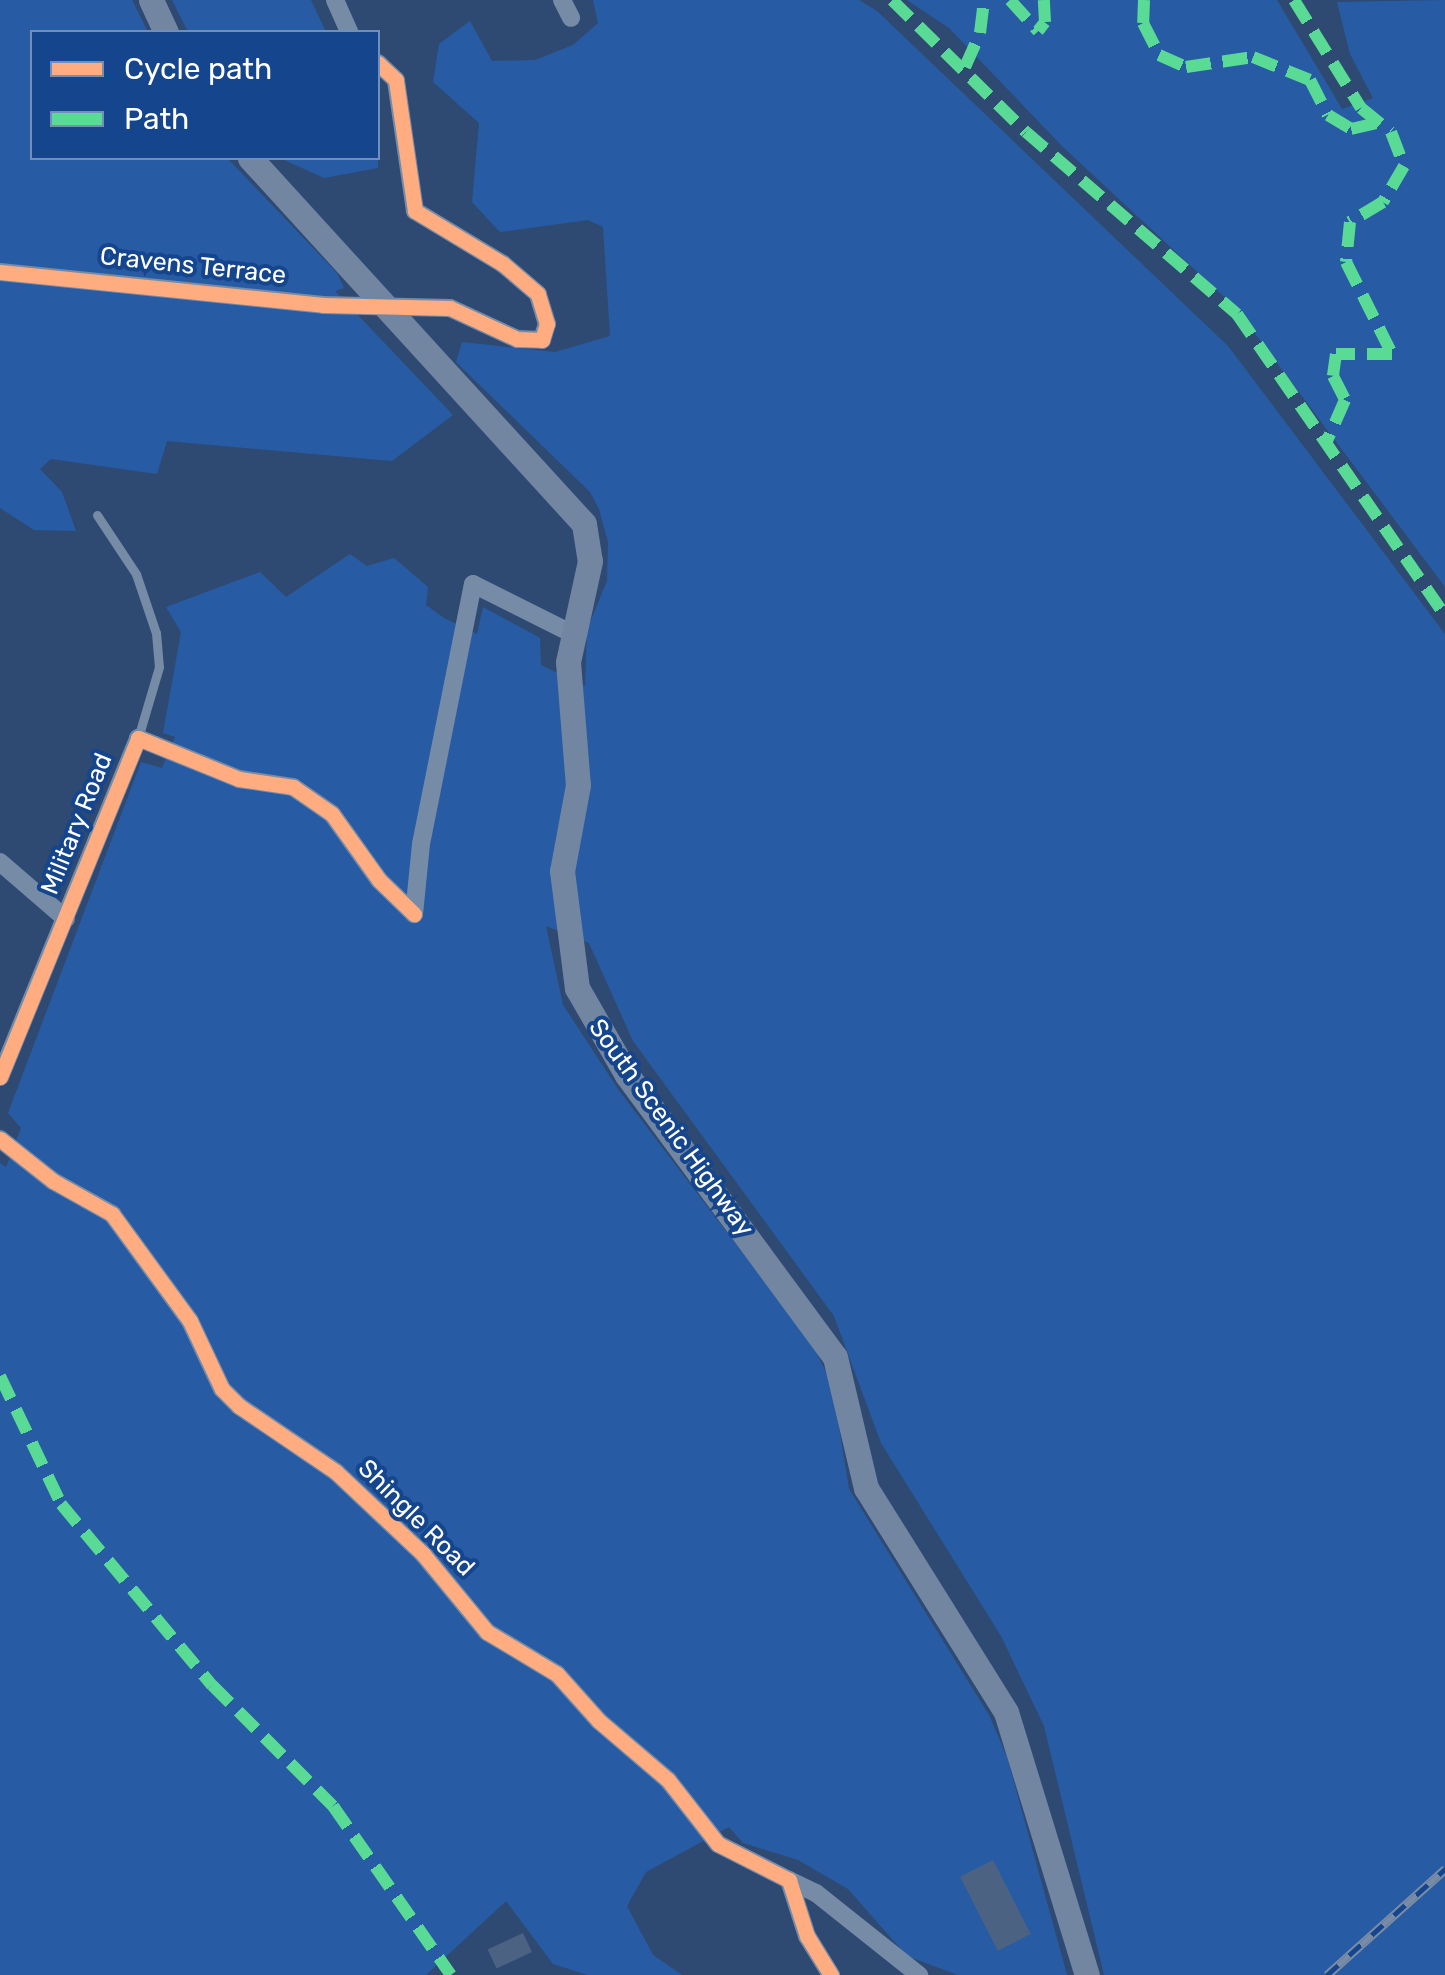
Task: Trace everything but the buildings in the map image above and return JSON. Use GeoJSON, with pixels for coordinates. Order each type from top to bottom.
{"type":"FeatureCollection","features":[{"type":"Feature","properties":{"kind":"main road"},"geometry":{"type":"LineString","coordinates":[[151,0],[165,30]]}},
{"type":"Feature","properties":{"kind":"main road","name":"South Scenic Highway"},"geometry":{"type":"LineString","coordinates":[[252,160],[584,524],[590,561],[570,634],[568,685],[580,759],[563,906],[584,1006],[627,1075],[836,1357],[866,1488],[1006,1712],[1087,1975]]}},
{"type":"Feature","properties":{"kind":"street"},"geometry":{"type":"LineString","coordinates":[[335,0],[348,30]]}},
{"type":"Feature","properties":{"kind":"street","name":"Cravens Terrace"},"geometry":{"type":"LineString","coordinates":[[0,272],[323,305],[381,302],[450,308],[517,339],[542,340],[547,324],[538,294],[503,264],[414,211],[396,80],[380,65]]}},
{"type":"Feature","properties":{"kind":"street","name":"Military Road"},"geometry":{"type":"LineString","coordinates":[[0,1076],[138,738],[238,779],[293,788],[332,814],[379,880],[414,914],[421,844],[473,584],[570,634]]}},
{"type":"Feature","properties":{"kind":"street"},"geometry":{"type":"LineString","coordinates":[[0,862],[66,919]]}},
{"type":"Feature","properties":{"kind":"street","name":"Shingle Road"},"geometry":{"type":"LineString","coordinates":[[0,1139],[54,1182],[112,1214],[190,1321],[222,1389],[239,1406],[336,1472],[423,1554],[487,1632],[557,1674],[598,1721],[668,1780],[718,1844],[816,1893],[919,1975]]}},
{"type":"Feature","properties":{"kind":"street"},"geometry":{"type":"LineString","coordinates":[[789,1880],[807,1936],[831,1975]]}},
{"type":"Feature","properties":{"kind":"lane"},"geometry":{"type":"LineString","coordinates":[[98,516],[136,574],[156,633],[159,667],[138,738]]}},
{"type":"Feature","properties":{"kind":"shaded area"},"geometry":{"type":"Polygon","coordinates":[[[0,0],[132,0],[147,30],[30,30],[30,160],[229,160],[337,273],[344,288],[335,291],[453,415],[392,461],[167,441],[157,474],[51,459],[40,469],[62,492],[76,531],[34,530],[0,508],[0,0]]]}},
{"type":"Feature","properties":{"kind":"shaded area"},"geometry":{"type":"Polygon","coordinates":[[[172,0],[311,0],[325,30],[187,30],[172,0]]]}},
{"type":"Feature","properties":{"kind":"shaded area"},"geometry":{"type":"Polygon","coordinates":[[[593,0],[859,0],[877,11],[1228,346],[1445,634],[1445,1975],[1104,1975],[1044,1726],[1001,1636],[881,1443],[834,1316],[633,1041],[589,943],[546,926],[563,1005],[620,1092],[812,1344],[832,1384],[849,1489],[989,1715],[1007,1757],[1067,1975],[958,1975],[907,1956],[848,1889],[798,1860],[743,1843],[729,1827],[646,1872],[627,1906],[653,1955],[682,1975],[588,1975],[553,1964],[506,1901],[426,1975],[0,1975],[0,1163],[6,1167],[21,1128],[8,1113],[141,762],[162,768],[175,737],[163,733],[181,632],[166,607],[260,572],[286,597],[350,554],[367,566],[394,558],[428,587],[426,605],[444,618],[477,634],[483,607],[540,638],[541,665],[585,686],[587,630],[607,581],[608,542],[599,509],[590,492],[456,362],[462,342],[555,352],[610,336],[603,227],[588,220],[500,232],[472,202],[479,123],[433,82],[439,44],[470,21],[492,61],[535,60],[573,45],[598,23],[593,0]]]}},
{"type":"Feature","properties":{"kind":"shaded area"},"geometry":{"type":"Polygon","coordinates":[[[907,0],[1277,0],[1342,109],[1373,98],[1350,54],[1337,2],[1445,0],[1445,587],[1236,308],[1062,146],[949,28],[907,0]]]}},
{"type":"Feature","properties":{"kind":"shaded area"},"geometry":{"type":"Polygon","coordinates":[[[284,160],[378,160],[378,168],[324,178],[284,160]]]}},
{"type":"Feature","properties":{"kind":"railway"},"geometry":{"type":"LineString","coordinates":[[1327,1975],[1445,1869]]}},
{"type":"Feature","properties":{"kind":"marked path"},"geometry":{"type":"LineString","coordinates":[[892,0],[1026,132],[1237,314],[1445,615]]}},
{"type":"Feature","properties":{"kind":"marked path"},"geometry":{"type":"LineString","coordinates":[[965,67],[980,33],[984,0]]}},
{"type":"Feature","properties":{"kind":"marked path"},"geometry":{"type":"LineString","coordinates":[[1010,0],[1038,31],[1045,22],[1044,0]]}},
{"type":"Feature","properties":{"kind":"marked path"},"geometry":{"type":"LineString","coordinates":[[1144,0],[1143,23],[1159,55],[1186,67],[1253,57],[1310,80],[1328,115],[1351,129],[1381,122]]}},
{"type":"Feature","properties":{"kind":"marked path"},"geometry":{"type":"LineString","coordinates":[[1294,0],[1361,108],[1391,132],[1404,166],[1383,202],[1350,222],[1346,262],[1392,354],[1336,354],[1333,376],[1345,400],[1327,441]]}},
{"type":"Feature","properties":{"kind":"marked path"},"geometry":{"type":"LineString","coordinates":[[0,1376],[61,1504],[212,1685],[333,1806],[451,1975]]}},
{"type":"Feature","properties":{"kind":"cycle path"},"geometry":{"type":"LineString","coordinates":[[0,272],[323,305],[450,308],[517,339],[542,340],[547,324],[538,294],[503,264],[415,211],[396,80],[380,65]]}},
{"type":"Feature","properties":{"kind":"cycle path"},"geometry":{"type":"LineString","coordinates":[[0,1077],[138,738],[239,779],[293,787],[332,814],[379,880],[414,914]]}},
{"type":"Feature","properties":{"kind":"cycle path"},"geometry":{"type":"LineString","coordinates":[[0,1139],[53,1181],[112,1214],[190,1321],[222,1389],[239,1406],[336,1472],[423,1554],[487,1632],[557,1674],[599,1721],[668,1780],[718,1844],[789,1880],[807,1936],[831,1975]]}}]}
